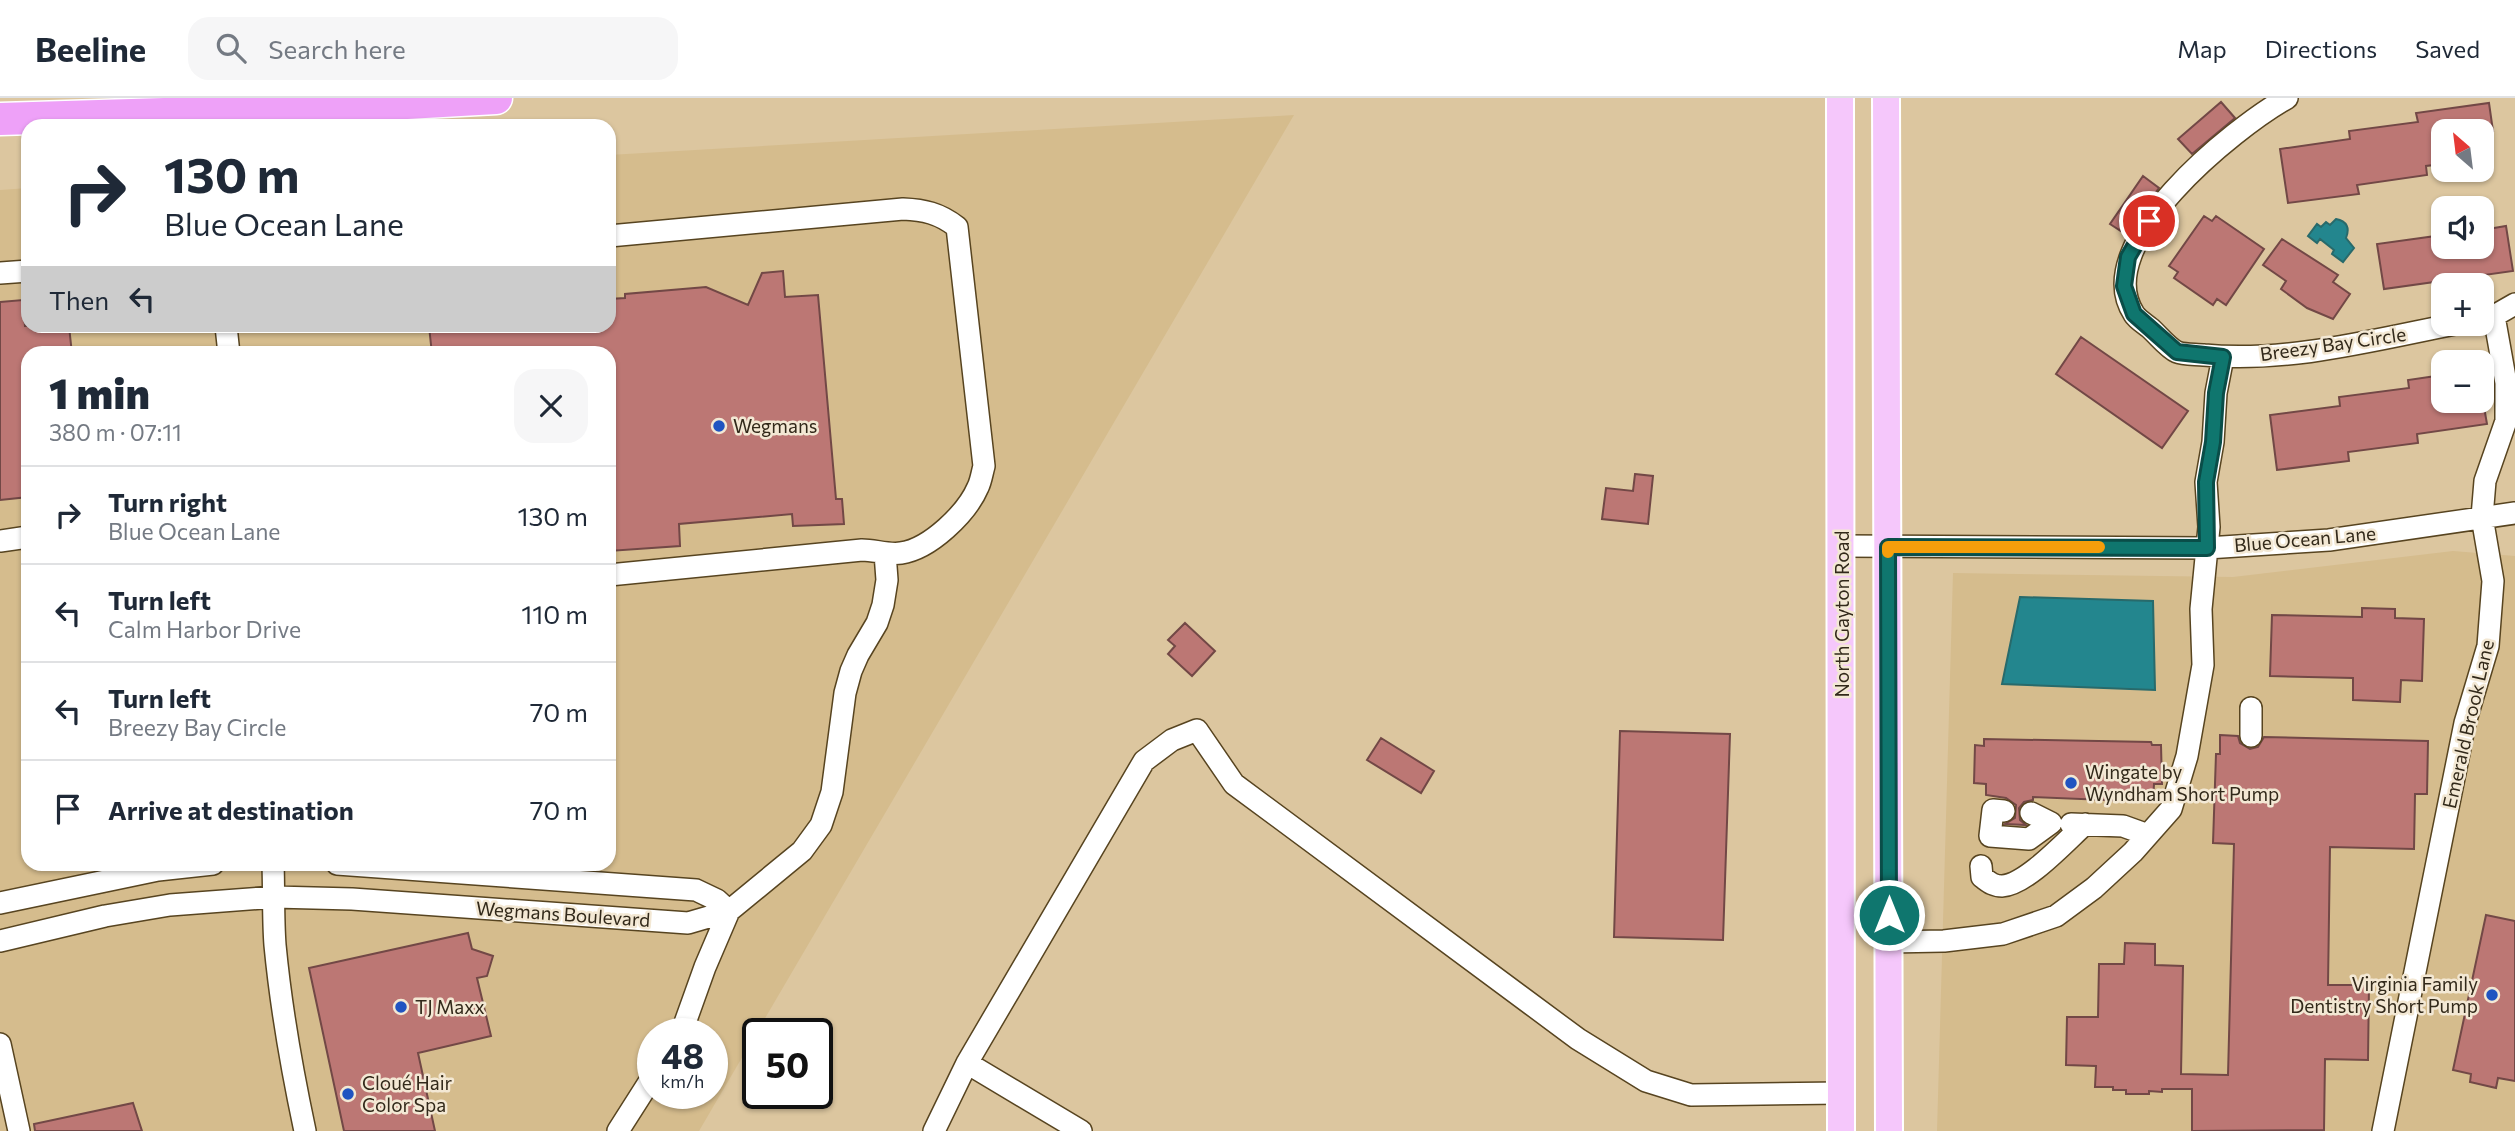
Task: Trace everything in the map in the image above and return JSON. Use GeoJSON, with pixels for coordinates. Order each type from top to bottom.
{"type":"FeatureCollection","features":[{"type":"Feature","properties":{"kind":"highway"},"geometry":{"type":"LineString","coordinates":[[0,119],[263,111],[496,98]]}},
{"type":"Feature","properties":{"kind":"main road","name":"North Gayton Road"},"geometry":{"type":"LineString","coordinates":[[1840,98],[1841,1131]]}},
{"type":"Feature","properties":{"kind":"main road"},"geometry":{"type":"LineString","coordinates":[[1886,98],[1889,1131]]}},
{"type":"Feature","properties":{"kind":"street","name":"Breezy Bay Circle"},"geometry":{"type":"LineString","coordinates":[[2287,98],[2222,145],[2181,181],[2149,221],[2128,257],[2124,286],[2134,314],[2177,352],[2223,357],[2293,353],[2431,328]]}},
{"type":"Feature","properties":{"kind":"street"},"geometry":{"type":"LineString","coordinates":[[616,235],[902,209],[936,213],[957,227],[984,466],[970,503],[937,536],[899,554],[862,550],[616,574]]}},
{"type":"Feature","properties":{"kind":"street"},"geometry":{"type":"LineString","coordinates":[[0,273],[21,272]]}},
{"type":"Feature","properties":{"kind":"street"},"geometry":{"type":"LineString","coordinates":[[2494,314],[2515,304]]}},
{"type":"Feature","properties":{"kind":"street","name":"Emerald Brook Lane"},"geometry":{"type":"LineString","coordinates":[[2383,1131],[2465,723],[2488,646],[2493,581],[2482,517],[2485,481],[2506,421],[2506,383],[2493,336]]}},
{"type":"Feature","properties":{"kind":"street"},"geometry":{"type":"LineString","coordinates":[[1889,943],[1944,941],[2003,934],[2056,916],[2094,888],[2171,809],[2187,756],[2203,665],[2206,482],[2223,357]]}},
{"type":"Feature","properties":{"kind":"street","name":"Blue Ocean Lane"},"geometry":{"type":"LineString","coordinates":[[1842,546],[2207,548],[2329,540],[2515,513]]}},
{"type":"Feature","properties":{"kind":"street"},"geometry":{"type":"LineString","coordinates":[[0,541],[21,538]]}},
{"type":"Feature","properties":{"kind":"street"},"geometry":{"type":"LineString","coordinates":[[687,1018],[729,911],[802,851],[821,824],[831,792],[845,693],[851,671],[877,624],[883,605],[887,580],[885,552]]}},
{"type":"Feature","properties":{"kind":"street"},"geometry":{"type":"LineString","coordinates":[[2251,708],[2251,736]]}},
{"type":"Feature","properties":{"kind":"street"},"geometry":{"type":"LineString","coordinates":[[934,1131],[967,1063],[1144,761],[1172,740],[1198,730],[1234,784],[1578,1039],[1646,1081],[1691,1095],[1841,1093]]}},
{"type":"Feature","properties":{"kind":"street"},"geometry":{"type":"LineString","coordinates":[[2004,811],[1993,810],[1990,836],[2029,839],[2051,823]]}},
{"type":"Feature","properties":{"kind":"street"},"geometry":{"type":"LineString","coordinates":[[2031,813],[2051,823],[2123,826],[2148,835]]}},
{"type":"Feature","properties":{"kind":"street"},"geometry":{"type":"LineString","coordinates":[[1981,866],[1982,877],[1992,885],[2005,886],[2020,881],[2085,824]]}},
{"type":"Feature","properties":{"kind":"street"},"geometry":{"type":"LineString","coordinates":[[0,903],[153,871]]}},
{"type":"Feature","properties":{"kind":"street"},"geometry":{"type":"LineString","coordinates":[[273,871],[275,943],[281,996],[305,1131]]}},
{"type":"Feature","properties":{"kind":"street","name":"Wegmans Boulevard"},"geometry":{"type":"LineString","coordinates":[[434,871],[696,890],[717,900],[729,911]]}},
{"type":"Feature","properties":{"kind":"street","name":"Wegmans Boulevard"},"geometry":{"type":"LineString","coordinates":[[0,941],[105,916],[170,905],[275,897],[352,899],[688,923],[729,911]]}},
{"type":"Feature","properties":{"kind":"street"},"geometry":{"type":"LineString","coordinates":[[0,1044],[19,1131]]}},
{"type":"Feature","properties":{"kind":"street"},"geometry":{"type":"LineString","coordinates":[[967,1063],[1081,1131]]}},
{"type":"Feature","properties":{"kind":"street"},"geometry":{"type":"LineString","coordinates":[[618,1131],[637,1101]]}},
{"type":"Feature","properties":{"kind":"shaded area"},"geometry":{"type":"Polygon","coordinates":[[[1294,115],[765,1018],[742,1018],[742,1058],[728,1081],[728,1018],[637,1018],[637,1109],[712,1109],[699,1131],[0,1131],[0,190],[21,188],[21,333],[616,333],[616,155],[1294,115]]]}},
{"type":"Feature","properties":{"kind":"shaded area"},"geometry":{"type":"Polygon","coordinates":[[[2453,551],[2515,556],[2515,1131],[1937,1131],[1953,573],[2233,577],[2453,551]]]}},
{"type":"Feature","properties":{"kind":"water"},"geometry":{"type":"Polygon","coordinates":[[[2336,219],[2347,226],[2346,238],[2354,248],[2343,262],[2332,254],[2334,250],[2320,239],[2317,243],[2308,236],[2317,224],[2321,227],[2326,222],[2330,225],[2336,219]]]}},
{"type":"Feature","properties":{"kind":"water"},"geometry":{"type":"Polygon","coordinates":[[[2020,597],[2153,601],[2155,690],[2002,684],[2020,597]]]}},
{"type":"Feature","properties":{"kind":"building"},"geometry":{"type":"Polygon","coordinates":[[[2221,102],[2235,118],[2192,154],[2178,139],[2221,102]]]}},
{"type":"Feature","properties":{"kind":"building"},"geometry":{"type":"Polygon","coordinates":[[[2489,103],[2491,119],[2431,119],[2431,165],[2426,166],[2427,175],[2357,185],[2359,194],[2288,203],[2280,149],[2350,139],[2349,131],[2418,122],[2416,113],[2489,103]]]}},
{"type":"Feature","properties":{"kind":"building"},"geometry":{"type":"Polygon","coordinates":[[[2143,176],[2159,188],[2138,215],[2127,235],[2110,224],[2143,176]]]}},
{"type":"Feature","properties":{"kind":"building"},"geometry":{"type":"Polygon","coordinates":[[[2204,216],[2212,221],[2216,216],[2264,249],[2226,305],[2217,299],[2213,305],[2174,278],[2178,272],[2169,266],[2204,216]]]}},
{"type":"Feature","properties":{"kind":"building"},"geometry":{"type":"Polygon","coordinates":[[[2506,226],[2513,271],[2494,274],[2431,273],[2431,282],[2384,289],[2377,244],[2431,237],[2431,259],[2494,259],[2494,228],[2506,226]]]}},
{"type":"Feature","properties":{"kind":"building"},"geometry":{"type":"Polygon","coordinates":[[[2282,239],[2338,275],[2333,282],[2350,294],[2333,319],[2307,308],[2281,289],[2286,281],[2263,265],[2282,239]]]}},
{"type":"Feature","properties":{"kind":"building","name":"Wegmans"},"geometry":{"type":"Polygon","coordinates":[[[783,271],[785,297],[818,295],[836,499],[842,499],[844,524],[793,526],[792,514],[679,524],[680,546],[616,551],[616,346],[431,346],[430,333],[616,333],[616,299],[625,298],[625,294],[706,287],[748,305],[762,273],[783,271]]]}},
{"type":"Feature","properties":{"kind":"building"},"geometry":{"type":"Polygon","coordinates":[[[21,300],[21,333],[70,333],[71,346],[21,346],[21,498],[0,500],[0,302],[21,300]]]}},
{"type":"Feature","properties":{"kind":"building"},"geometry":{"type":"Polygon","coordinates":[[[2081,337],[2188,411],[2162,448],[2056,374],[2081,337]]]}},
{"type":"Feature","properties":{"kind":"building"},"geometry":{"type":"Polygon","coordinates":[[[2431,377],[2431,413],[2485,413],[2487,424],[2417,434],[2418,443],[2348,452],[2349,461],[2277,470],[2270,415],[2340,406],[2339,397],[2409,388],[2408,380],[2431,377]]]}},
{"type":"Feature","properties":{"kind":"building"},"geometry":{"type":"Polygon","coordinates":[[[1635,474],[1653,476],[1648,524],[1602,519],[1606,488],[1633,491],[1635,474]]]}},
{"type":"Feature","properties":{"kind":"building"},"geometry":{"type":"Polygon","coordinates":[[[2362,608],[2395,609],[2395,618],[2424,619],[2422,681],[2401,680],[2400,702],[2353,700],[2353,678],[2270,676],[2272,615],[2362,617],[2362,608]]]}},
{"type":"Feature","properties":{"kind":"building"},"geometry":{"type":"Polygon","coordinates":[[[1185,623],[1215,651],[1192,676],[1168,654],[1175,646],[1168,640],[1185,623]]]}},
{"type":"Feature","properties":{"kind":"building"},"geometry":{"type":"Polygon","coordinates":[[[1620,731],[1730,734],[1723,940],[1614,937],[1620,731]]]}},
{"type":"Feature","properties":{"kind":"building"},"geometry":{"type":"Polygon","coordinates":[[[2220,735],[2238,736],[2240,743],[2250,749],[2258,747],[2264,737],[2428,741],[2427,794],[2415,794],[2414,849],[2330,847],[2328,985],[2369,985],[2368,1060],[2325,1059],[2324,1130],[2192,1131],[2192,1089],[2162,1089],[2162,1092],[2149,1091],[2149,1094],[2126,1094],[2126,1090],[2113,1090],[2113,1087],[2095,1087],[2096,1066],[2066,1065],[2067,1017],[2098,1017],[2099,964],[2124,964],[2125,943],[2155,944],[2155,965],[2183,966],[2181,1074],[2228,1075],[2234,844],[2213,843],[2216,754],[2220,754],[2220,735]]]}},
{"type":"Feature","properties":{"kind":"building"},"geometry":{"type":"Polygon","coordinates":[[[1381,738],[1434,771],[1421,793],[1367,760],[1381,738]]]}},
{"type":"Feature","properties":{"kind":"building","name":"Wingate by Wyndham Short Pump"},"geometry":{"type":"Polygon","coordinates":[[[1984,739],[2151,742],[2152,745],[2161,745],[2162,784],[2154,784],[2153,802],[2033,797],[2033,800],[2024,802],[2019,808],[2020,820],[2026,825],[2005,824],[2015,818],[2016,805],[2006,798],[1986,795],[1986,784],[1974,783],[1975,745],[1984,746],[1984,739]]]}},
{"type":"Feature","properties":{"kind":"building","name":"Virginia Family Dentistry Short Pump"},"geometry":{"type":"Polygon","coordinates":[[[2486,915],[2515,921],[2515,1081],[2498,1078],[2496,1088],[2470,1082],[2471,1074],[2453,1070],[2486,915]]]}},
{"type":"Feature","properties":{"kind":"building","name":"TJ Maxx"},"geometry":{"type":"Polygon","coordinates":[[[468,933],[472,949],[493,956],[487,976],[477,978],[491,1036],[418,1053],[435,1131],[344,1131],[309,968],[468,933]]]}},
{"type":"Feature","properties":{"kind":"building"},"geometry":{"type":"Polygon","coordinates":[[[133,1103],[142,1131],[35,1131],[34,1124],[133,1103]]]}},
{"type":"Feature","properties":{"kind":"slow traffic"},"geometry":{"type":"LineString","coordinates":[[1888,552],[1888,547],[2099,547]]}},
{"type":"Feature","properties":{"kind":"place","name":"Wegmans"},"geometry":{"type":"Point","coordinates":[719,426]}},
{"type":"Feature","properties":{"kind":"place","name":"Wingate by Wyndham Short Pump"},"geometry":{"type":"Point","coordinates":[2071,783]}},
{"type":"Feature","properties":{"kind":"place","name":"Virginia Family Dentistry Short Pump"},"geometry":{"type":"Point","coordinates":[2492,995]}},
{"type":"Feature","properties":{"kind":"place","name":"TJ Maxx"},"geometry":{"type":"Point","coordinates":[401,1007]}},
{"type":"Feature","properties":{"kind":"place","name":"Cloué Hair Color Spa"},"geometry":{"type":"Point","coordinates":[348,1094]}},
{"type":"Feature","properties":{"kind":"route"},"geometry":{"type":"LineString","coordinates":[[1889,915],[1888,547],[2207,548],[2206,482],[2223,357],[2177,352],[2134,314],[2124,286],[2128,257],[2149,221]]}}]}
